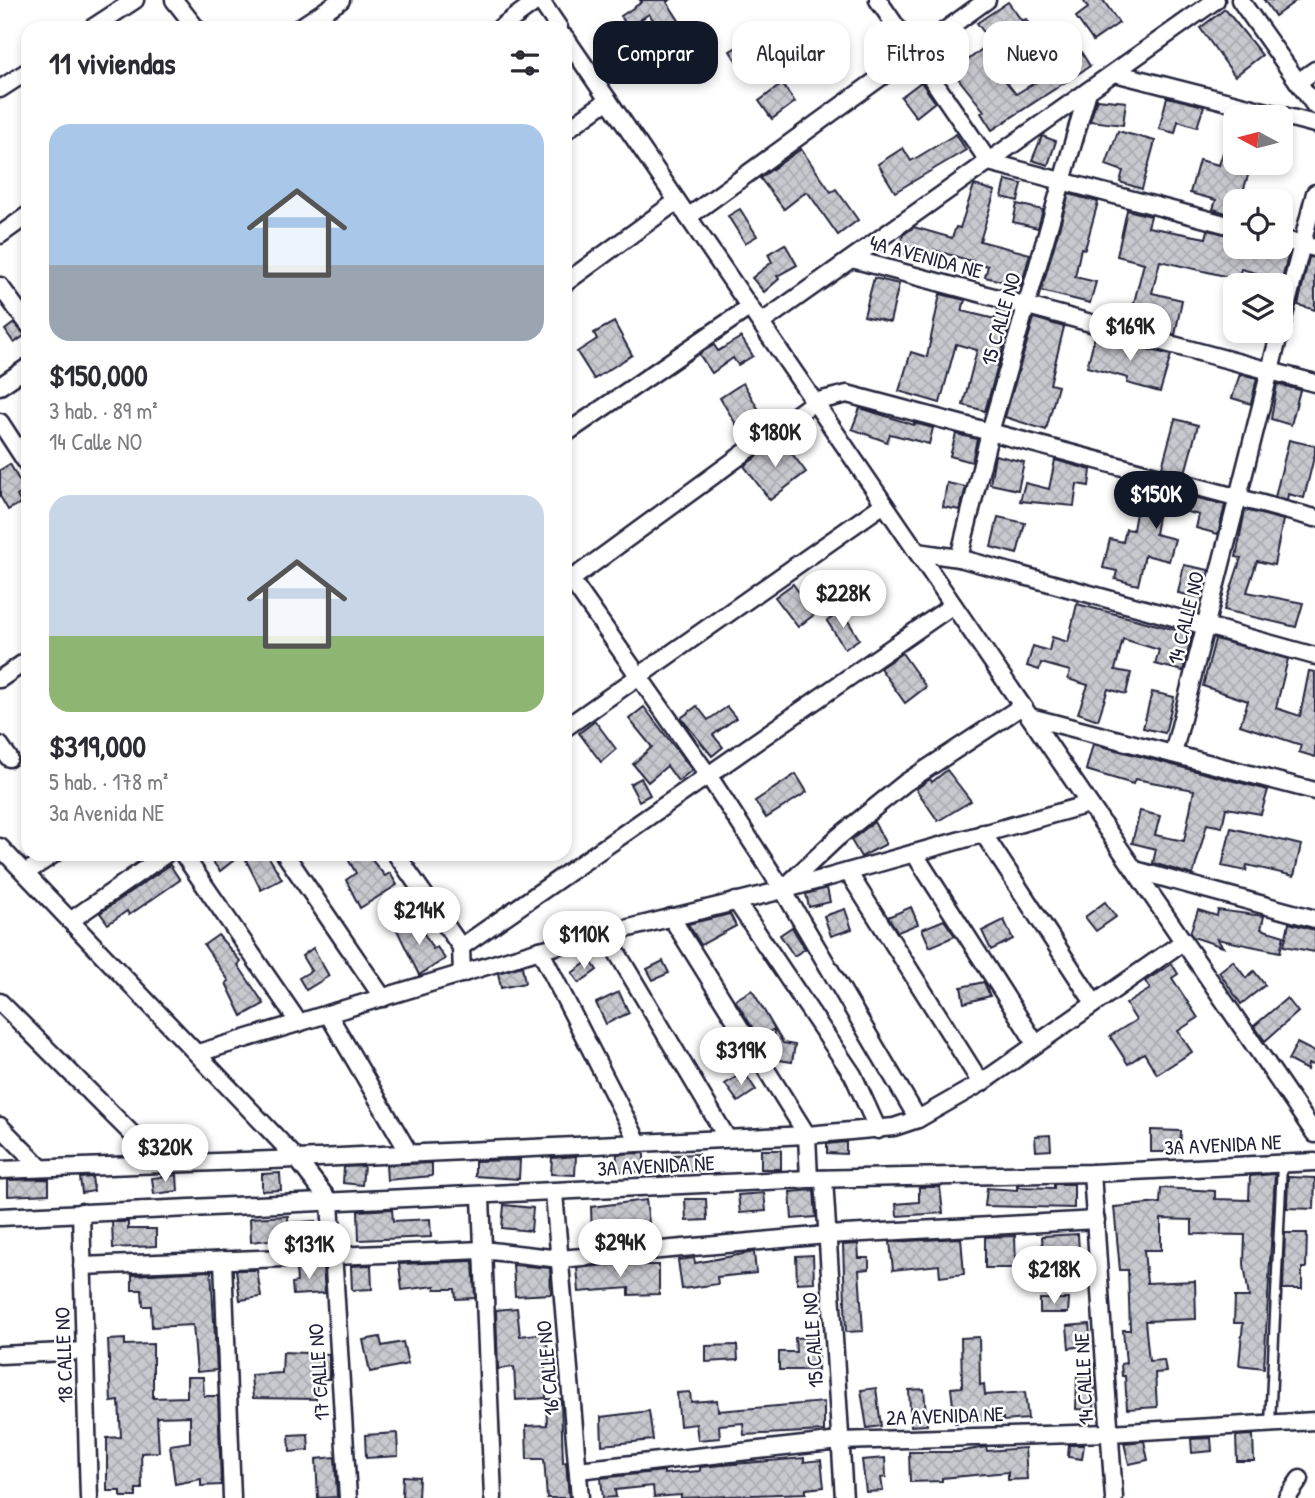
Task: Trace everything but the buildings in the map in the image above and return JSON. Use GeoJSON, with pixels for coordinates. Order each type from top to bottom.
{"type":"FeatureCollection","features":[{"type":"Feature","properties":{"kind":"street"},"geometry":{"type":"LineString","coordinates":[[103,21],[135,0]]}},
{"type":"Feature","properties":{"kind":"street"},"geometry":{"type":"LineString","coordinates":[[174,0],[190,21]]}},
{"type":"Feature","properties":{"kind":"street"},"geometry":{"type":"LineString","coordinates":[[310,21],[341,0]]}},
{"type":"Feature","properties":{"kind":"street"},"geometry":{"type":"LineString","coordinates":[[510,21],[539,0],[554,21]]}},
{"type":"Feature","properties":{"kind":"street"},"geometry":{"type":"LineString","coordinates":[[878,0],[893,21]]}},
{"type":"Feature","properties":{"kind":"street"},"geometry":{"type":"LineString","coordinates":[[958,21],[987,0]]}},
{"type":"Feature","properties":{"kind":"street"},"geometry":{"type":"LineString","coordinates":[[761,323],[1216,0]]}},
{"type":"Feature","properties":{"kind":"street"},"geometry":{"type":"LineString","coordinates":[[1240,0],[1315,106]]}},
{"type":"Feature","properties":{"kind":"street"},"geometry":{"type":"LineString","coordinates":[[572,47],[1315,1134]]}},
{"type":"Feature","properties":{"kind":"street"},"geometry":{"type":"LineString","coordinates":[[1298,82],[1315,70]]}},
{"type":"Feature","properties":{"kind":"street"},"geometry":{"type":"LineString","coordinates":[[1115,72],[1315,124]]}},
{"type":"Feature","properties":{"kind":"street"},"geometry":{"type":"LineString","coordinates":[[0,89],[21,76]]}},
{"type":"Feature","properties":{"kind":"street"},"geometry":{"type":"LineString","coordinates":[[688,217],[870,84]]}},
{"type":"Feature","properties":{"kind":"street"},"geometry":{"type":"LineString","coordinates":[[936,84],[989,162],[1223,224]]}},
{"type":"Feature","properties":{"kind":"street","name":"15 CALLE NO"},"geometry":{"type":"LineString","coordinates":[[959,558],[990,432],[1088,92]]}},
{"type":"Feature","properties":{"kind":"street"},"geometry":{"type":"LineString","coordinates":[[572,126],[608,100]]}},
{"type":"Feature","properties":{"kind":"street","name":"14 CALLE NO"},"geometry":{"type":"LineString","coordinates":[[1293,292],[1308,246],[1315,193]]}},
{"type":"Feature","properties":{"kind":"street"},"geometry":{"type":"LineString","coordinates":[[572,278],[677,201]]}},
{"type":"Feature","properties":{"kind":"street"},"geometry":{"type":"LineString","coordinates":[[0,235],[21,220]]}},
{"type":"Feature","properties":{"kind":"street","name":"4A AVENIDA NE"},"geometry":{"type":"LineString","coordinates":[[852,259],[1315,383]]}},
{"type":"Feature","properties":{"kind":"street"},"geometry":{"type":"LineString","coordinates":[[0,286],[21,314]]}},
{"type":"Feature","properties":{"kind":"street"},"geometry":{"type":"LineString","coordinates":[[572,429],[750,307]]}},
{"type":"Feature","properties":{"kind":"street","name":"14 CALLE NO"},"geometry":{"type":"LineString","coordinates":[[1173,754],[1277,343]]}},
{"type":"Feature","properties":{"kind":"street"},"geometry":{"type":"LineString","coordinates":[[0,386],[21,371]]}},
{"type":"Feature","properties":{"kind":"street"},"geometry":{"type":"LineString","coordinates":[[572,575],[814,402],[847,394],[1315,518]]}},
{"type":"Feature","properties":{"kind":"street"},"geometry":{"type":"LineString","coordinates":[[0,422],[21,454]]}},
{"type":"Feature","properties":{"kind":"street"},"geometry":{"type":"LineString","coordinates":[[572,723],[884,504]]}},
{"type":"Feature","properties":{"kind":"street"},"geometry":{"type":"LineString","coordinates":[[918,552],[959,558],[1205,628],[1315,656]]}},
{"type":"Feature","properties":{"kind":"street"},"geometry":{"type":"LineString","coordinates":[[572,586],[708,775],[783,890],[918,1119]]}},
{"type":"Feature","properties":{"kind":"street"},"geometry":{"type":"LineString","coordinates":[[461,947],[953,605]]}},
{"type":"Feature","properties":{"kind":"street"},"geometry":{"type":"LineString","coordinates":[[0,679],[21,665]]}},
{"type":"Feature","properties":{"kind":"street"},"geometry":{"type":"LineString","coordinates":[[783,890],[837,838],[905,783],[1026,711],[1173,754],[1315,791]]}},
{"type":"Feature","properties":{"kind":"street"},"geometry":{"type":"LineString","coordinates":[[198,1053],[540,950],[783,890],[1089,804]]}},
{"type":"Feature","properties":{"kind":"street"},"geometry":{"type":"LineString","coordinates":[[983,833],[1094,1003]]}},
{"type":"Feature","properties":{"kind":"street"},"geometry":{"type":"LineString","coordinates":[[0,847],[297,1159],[330,1202]]}},
{"type":"Feature","properties":{"kind":"street"},"geometry":{"type":"LineString","coordinates":[[914,853],[1036,1044]]}},
{"type":"Feature","properties":{"kind":"street"},"geometry":{"type":"LineString","coordinates":[[25,873],[43,861]]}},
{"type":"Feature","properties":{"kind":"street"},"geometry":{"type":"LineString","coordinates":[[70,921],[156,861]]}},
{"type":"Feature","properties":{"kind":"street"},"geometry":{"type":"LineString","coordinates":[[188,861],[299,1023]]}},
{"type":"Feature","properties":{"kind":"street"},"geometry":{"type":"LineString","coordinates":[[290,861],[383,998]]}},
{"type":"Feature","properties":{"kind":"street"},"geometry":{"type":"LineString","coordinates":[[401,861],[461,947],[462,974]]}},
{"type":"Feature","properties":{"kind":"street"},"geometry":{"type":"LineString","coordinates":[[1135,870],[1315,919]]}},
{"type":"Feature","properties":{"kind":"street"},"geometry":{"type":"LineString","coordinates":[[848,872],[981,1083]]}},
{"type":"Feature","properties":{"kind":"street"},"geometry":{"type":"LineString","coordinates":[[736,901],[853,1075],[878,1130]]}},
{"type":"Feature","properties":{"kind":"street"},"geometry":{"type":"LineString","coordinates":[[671,918],[807,1135]]}},
{"type":"Feature","properties":{"kind":"street"},"geometry":{"type":"LineString","coordinates":[[606,933],[727,1138]]}},
{"type":"Feature","properties":{"kind":"street"},"geometry":{"type":"LineString","coordinates":[[0,1170],[297,1159],[878,1130],[918,1119],[981,1083],[1184,942]]}},
{"type":"Feature","properties":{"kind":"street"},"geometry":{"type":"LineString","coordinates":[[540,950],[638,1142]]}},
{"type":"Feature","properties":{"kind":"street"},"geometry":{"type":"LineString","coordinates":[[0,1002],[163,1165]]}},
{"type":"Feature","properties":{"kind":"street"},"geometry":{"type":"LineString","coordinates":[[328,1014],[409,1153]]}},
{"type":"Feature","properties":{"kind":"street"},"geometry":{"type":"LineString","coordinates":[[0,1126],[41,1168]]}},
{"type":"Feature","properties":{"kind":"street","name":"15 CALLE NO"},"geometry":{"type":"LineString","coordinates":[[807,1135],[827,1234],[844,1498]]}},
{"type":"Feature","properties":{"kind":"street","name":"3A AVENIDA NE"},"geometry":{"type":"LineString","coordinates":[[0,1217],[481,1197],[816,1179],[1092,1173],[1315,1163]]}},
{"type":"Feature","properties":{"kind":"street","name":"14 CALLE NE"},"geometry":{"type":"LineString","coordinates":[[1092,1173],[1114,1498]]}},
{"type":"Feature","properties":{"kind":"street","name":"16 CALLE NO"},"geometry":{"type":"LineString","coordinates":[[554,1193],[580,1498]]}},
{"type":"Feature","properties":{"kind":"street"},"geometry":{"type":"LineString","coordinates":[[481,1197],[493,1498]]}},
{"type":"Feature","properties":{"kind":"street","name":"17 CALLE NO"},"geometry":{"type":"LineString","coordinates":[[330,1202],[348,1498]]}},
{"type":"Feature","properties":{"kind":"street","name":"18 CALLE NO"},"geometry":{"type":"LineString","coordinates":[[81,1212],[89,1498]]}},
{"type":"Feature","properties":{"kind":"street"},"geometry":{"type":"LineString","coordinates":[[82,1266],[483,1250],[560,1259],[827,1234],[1096,1220]]}},
{"type":"Feature","properties":{"kind":"street"},"geometry":{"type":"LineString","coordinates":[[223,1260],[232,1498]]}},
{"type":"Feature","properties":{"kind":"street"},"geometry":{"type":"LineString","coordinates":[[0,1355],[85,1351]]}},
{"type":"Feature","properties":{"kind":"street","name":"2A AVENIDA NE"},"geometry":{"type":"LineString","coordinates":[[578,1470],[840,1441],[1109,1433],[1315,1421]]}},
{"type":"Feature","properties":{"kind":"street"},"geometry":{"type":"LineString","coordinates":[[1287,1498],[1300,1479]]}},
{"type":"Feature","properties":{"kind":"lane"},"geometry":{"type":"LineString","coordinates":[[1270,1424],[1282,1164]]}}]}
